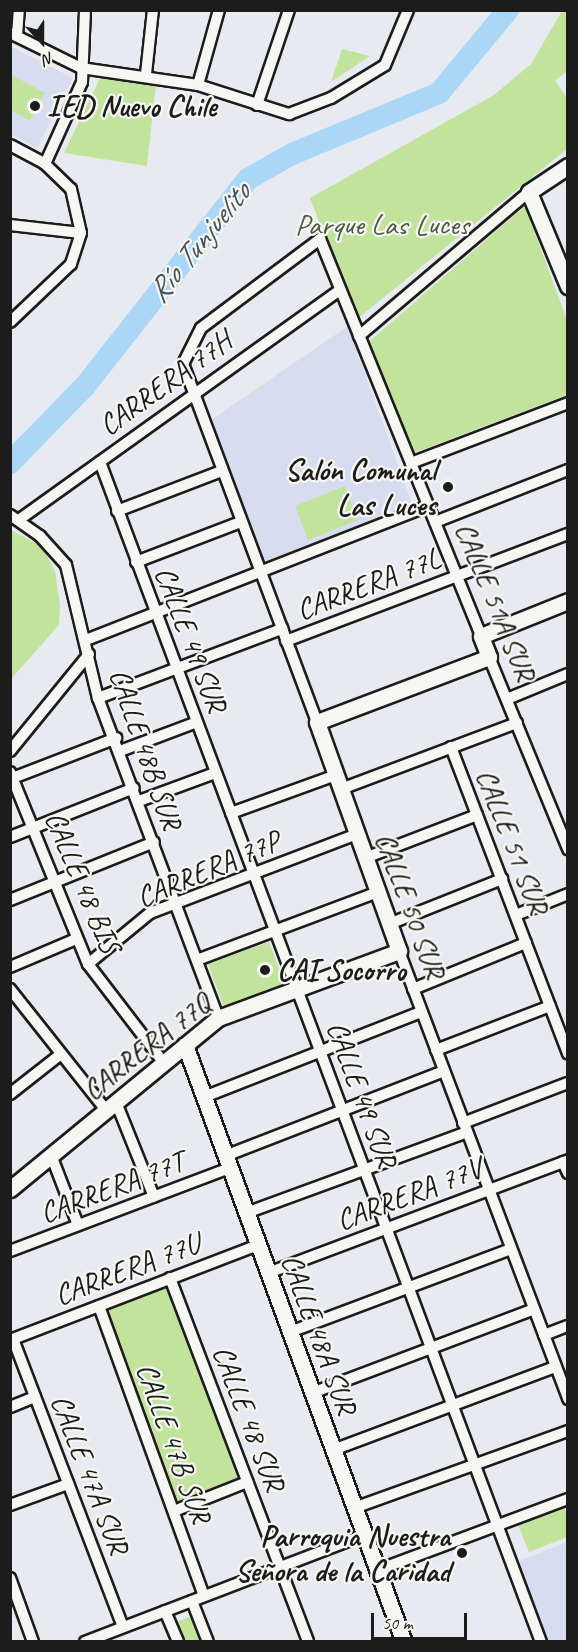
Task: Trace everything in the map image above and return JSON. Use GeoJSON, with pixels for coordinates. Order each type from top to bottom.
{"type":"FeatureCollection","features":[{"type":"Feature","properties":{"kind":"street"},"geometry":{"type":"LineString","coordinates":[[19,10],[14,35],[81,68],[146,74],[198,85],[289,114],[303,111],[385,65],[408,10]]}},
{"type":"Feature","properties":{"kind":"street"},"geometry":{"type":"LineString","coordinates":[[45,164],[82,82],[85,10]]}},
{"type":"Feature","properties":{"kind":"street"},"geometry":{"type":"LineString","coordinates":[[146,74],[153,10]]}},
{"type":"Feature","properties":{"kind":"street"},"geometry":{"type":"LineString","coordinates":[[198,85],[219,10]]}},
{"type":"Feature","properties":{"kind":"street"},"geometry":{"type":"LineString","coordinates":[[257,105],[289,10]]}},
{"type":"Feature","properties":{"kind":"street"},"geometry":{"type":"LineString","coordinates":[[10,145],[45,164],[71,189],[81,233],[71,264],[10,322]]}},
{"type":"Feature","properties":{"kind":"street"},"geometry":{"type":"LineString","coordinates":[[360,336],[529,192],[567,166]]}},
{"type":"Feature","properties":{"kind":"street"},"geometry":{"type":"LineString","coordinates":[[529,192],[567,286]]}},
{"type":"Feature","properties":{"kind":"street"},"geometry":{"type":"LineString","coordinates":[[10,225],[81,233]]}},
{"type":"Feature","properties":{"kind":"street","name":"CALLE 51A SUR"},"geometry":{"type":"LineString","coordinates":[[320,239],[567,849]]}},
{"type":"Feature","properties":{"kind":"street","name":"CALLE 50 SUR"},"geometry":{"type":"LineString","coordinates":[[320,239],[194,336],[183,364],[421,1012],[567,1399]]}},
{"type":"Feature","properties":{"kind":"street","name":"CARRERA 77H"},"geometry":{"type":"LineString","coordinates":[[15,517],[100,462],[340,290]]}},
{"type":"Feature","properties":{"kind":"street"},"geometry":{"type":"LineString","coordinates":[[411,463],[567,403]]}},
{"type":"Feature","properties":{"kind":"street","name":"CALLE 49 SUR"},"geometry":{"type":"LineString","coordinates":[[100,462],[541,1641]]}},
{"type":"Feature","properties":{"kind":"street"},"geometry":{"type":"LineString","coordinates":[[435,522],[567,470]]}},
{"type":"Feature","properties":{"kind":"street"},"geometry":{"type":"LineString","coordinates":[[117,511],[222,471]]}},
{"type":"Feature","properties":{"kind":"street"},"geometry":{"type":"LineString","coordinates":[[86,640],[428,506]]}},
{"type":"Feature","properties":{"kind":"street","name":"CALLE 48B SUR"},"geometry":{"type":"LineString","coordinates":[[15,517],[66,565],[99,698],[116,738],[218,1018]]}},
{"type":"Feature","properties":{"kind":"street"},"geometry":{"type":"LineString","coordinates":[[136,562],[241,522]]}},
{"type":"Feature","properties":{"kind":"street","name":"CARRERA 77L"},"geometry":{"type":"LineString","coordinates":[[286,641],[567,534]]}},
{"type":"Feature","properties":{"kind":"street"},"geometry":{"type":"LineString","coordinates":[[481,636],[567,601]]}},
{"type":"Feature","properties":{"kind":"street","name":"CARRERA 77L"},"geometry":{"type":"LineString","coordinates":[[99,698],[282,629]]}},
{"type":"Feature","properties":{"kind":"street"},"geometry":{"type":"LineString","coordinates":[[10,751],[89,654]]}},
{"type":"Feature","properties":{"kind":"street"},"geometry":{"type":"LineString","coordinates":[[316,722],[489,657]]}},
{"type":"Feature","properties":{"kind":"street"},"geometry":{"type":"LineString","coordinates":[[507,699],[567,674]]}},
{"type":"Feature","properties":{"kind":"street"},"geometry":{"type":"LineString","coordinates":[[120,751],[197,722]]}},
{"type":"Feature","properties":{"kind":"street"},"geometry":{"type":"LineString","coordinates":[[231,813],[451,747],[517,723]]}},
{"type":"Feature","properties":{"kind":"street"},"geometry":{"type":"LineString","coordinates":[[11,776],[116,738]]}},
{"type":"Feature","properties":{"kind":"street","name":"CALLE 51 SUR"},"geometry":{"type":"LineString","coordinates":[[451,747],[567,1053]]}},
{"type":"Feature","properties":{"kind":"street"},"geometry":{"type":"LineString","coordinates":[[139,801],[215,773]]}},
{"type":"Feature","properties":{"kind":"street","name":"CALLE 48 BIS"},"geometry":{"type":"LineString","coordinates":[[11,776],[88,964],[164,1063]]}},
{"type":"Feature","properties":{"kind":"street"},"geometry":{"type":"LineString","coordinates":[[10,837],[134,788]]}},
{"type":"Feature","properties":{"kind":"street"},"geometry":{"type":"LineString","coordinates":[[365,858],[477,815]]}},
{"type":"Feature","properties":{"kind":"street","name":"CARRERA 77P"},"geometry":{"type":"LineString","coordinates":[[88,964],[150,913],[357,834]]}},
{"type":"Feature","properties":{"kind":"street"},"geometry":{"type":"LineString","coordinates":[[10,900],[154,842]]}},
{"type":"Feature","properties":{"kind":"street"},"geometry":{"type":"LineString","coordinates":[[389,924],[502,879]]}},
{"type":"Feature","properties":{"kind":"street"},"geometry":{"type":"LineString","coordinates":[[197,960],[378,892]]}},
{"type":"Feature","properties":{"kind":"street"},"geometry":{"type":"LineString","coordinates":[[516,915],[567,894]]}},
{"type":"Feature","properties":{"kind":"street"},"geometry":{"type":"LineString","coordinates":[[10,967],[76,939]]}},
{"type":"Feature","properties":{"kind":"street"},"geometry":{"type":"LineString","coordinates":[[413,988],[526,944]]}},
{"type":"Feature","properties":{"kind":"street","name":"CARRERA 77Q"},"geometry":{"type":"LineString","coordinates":[[10,1189],[218,1018],[399,951]]}},
{"type":"Feature","properties":{"kind":"street"},"geometry":{"type":"LineString","coordinates":[[10,989],[61,1054],[111,1106],[154,1197]]}},
{"type":"Feature","properties":{"kind":"street"},"geometry":{"type":"LineString","coordinates":[[436,1050],[550,1006]]}},
{"type":"Feature","properties":{"kind":"street"},"geometry":{"type":"LineString","coordinates":[[204,1097],[421,1012]]}},
{"type":"Feature","properties":{"kind":"street","name":"CALLE 48A SUR"},"geometry":{"type":"LineString","coordinates":[[185,1045],[404,1641]]}},
{"type":"Feature","properties":{"kind":"street"},"geometry":{"type":"LineString","coordinates":[[10,1094],[61,1054]]}},
{"type":"Feature","properties":{"kind":"street","name":"CARRERA 77T"},"geometry":{"type":"LineString","coordinates":[[10,1251],[154,1197],[342,1110],[444,1071]]}},
{"type":"Feature","properties":{"kind":"street"},"geometry":{"type":"LineString","coordinates":[[246,1213],[365,1170],[567,1083]]}},
{"type":"Feature","properties":{"kind":"street"},"geometry":{"type":"LineString","coordinates":[[51,1155],[78,1225]]}},
{"type":"Feature","properties":{"kind":"street"},"geometry":{"type":"LineString","coordinates":[[565,1161],[567,1173]]}},
{"type":"Feature","properties":{"kind":"street","name":"CARRERA 77V"},"geometry":{"type":"LineString","coordinates":[[268,1273],[565,1161]]}},
{"type":"Feature","properties":{"kind":"street","name":"CARRERA 77U"},"geometry":{"type":"LineString","coordinates":[[13,1339],[258,1245]]}},
{"type":"Feature","properties":{"kind":"street"},"geometry":{"type":"LineString","coordinates":[[290,1332],[511,1249]]}},
{"type":"Feature","properties":{"kind":"street","name":"CALLE 48 SUR"},"geometry":{"type":"LineString","coordinates":[[170,1278],[308,1641]]}},
{"type":"Feature","properties":{"kind":"street","name":"CALLE 47B SUR"},"geometry":{"type":"LineString","coordinates":[[99,1306],[204,1596]]}},
{"type":"Feature","properties":{"kind":"street"},"geometry":{"type":"LineString","coordinates":[[312,1393],[534,1309]]}},
{"type":"Feature","properties":{"kind":"street"},"geometry":{"type":"LineString","coordinates":[[544,1335],[567,1326]]}},
{"type":"Feature","properties":{"kind":"street","name":"CALLE 47A SUR"},"geometry":{"type":"LineString","coordinates":[[13,1339],[123,1627]]}},
{"type":"Feature","properties":{"kind":"street"},"geometry":{"type":"LineString","coordinates":[[333,1450],[555,1367]]}},
{"type":"Feature","properties":{"kind":"street"},"geometry":{"type":"LineString","coordinates":[[10,1407],[35,1397]]}},
{"type":"Feature","properties":{"kind":"street"},"geometry":{"type":"LineString","coordinates":[[354,1508],[567,1431]]}},
{"type":"Feature","properties":{"kind":"street"},"geometry":{"type":"LineString","coordinates":[[174,1511],[247,1482]]}},
{"type":"Feature","properties":{"kind":"street"},"geometry":{"type":"LineString","coordinates":[[10,1505],[68,1484]]}},
{"type":"Feature","properties":{"kind":"street"},"geometry":{"type":"LineString","coordinates":[[378,1570],[567,1499]]}},
{"type":"Feature","properties":{"kind":"street"},"geometry":{"type":"LineString","coordinates":[[85,1641],[364,1535]]}},
{"type":"Feature","properties":{"kind":"street"},"geometry":{"type":"LineString","coordinates":[[10,1578],[33,1641]]}},
{"type":"Feature","properties":{"kind":"street"},"geometry":{"type":"LineString","coordinates":[[192,1601],[208,1641]]}},
{"type":"Feature","properties":{"kind":"street"},"geometry":{"type":"LineString","coordinates":[[165,1611],[178,1641]]}},
{"type":"Feature","properties":{"kind":"shaded area","name":"IED Nuevo Chile"},"geometry":{"type":"Polygon","coordinates":[[[10,46],[73,78],[37,148],[11,134],[10,46]]]}},
{"type":"Feature","properties":{"kind":"shaded area"},"geometry":{"type":"Polygon","coordinates":[[[348,326],[412,504],[264,562],[211,420],[348,326]]]}},
{"type":"Feature","properties":{"kind":"shaded area"},"geometry":{"type":"Polygon","coordinates":[[[567,1542],[567,1641],[548,1641],[517,1562],[567,1542]]]}},
{"type":"Feature","properties":{"kind":"green space","name":"Parque Las Luces"},"geometry":{"type":"Polygon","coordinates":[[[562,11],[567,11],[567,71],[555,81],[567,98],[567,149],[357,319],[310,198],[494,95],[531,64],[562,11]]]}},
{"type":"Feature","properties":{"kind":"green space"},"geometry":{"type":"Polygon","coordinates":[[[342,49],[370,56],[331,82],[342,49]]]}},
{"type":"Feature","properties":{"kind":"green space"},"geometry":{"type":"Polygon","coordinates":[[[10,74],[45,93],[30,121],[11,110],[10,74]]]}},
{"type":"Feature","properties":{"kind":"green space"},"geometry":{"type":"Polygon","coordinates":[[[100,78],[156,84],[147,166],[64,153],[100,78]]]}},
{"type":"Feature","properties":{"kind":"green space"},"geometry":{"type":"Polygon","coordinates":[[[525,206],[567,320],[567,395],[411,454],[370,341],[525,206]]]}},
{"type":"Feature","properties":{"kind":"green space"},"geometry":{"type":"Polygon","coordinates":[[[345,486],[358,520],[308,540],[295,506],[345,486]]]}},
{"type":"Feature","properties":{"kind":"green space"},"geometry":{"type":"Polygon","coordinates":[[[11,530],[41,546],[55,571],[60,605],[59,625],[11,679],[11,530]]]}},
{"type":"Feature","properties":{"kind":"green space"},"geometry":{"type":"Polygon","coordinates":[[[269,942],[285,985],[224,1007],[208,964],[269,942]]]}},
{"type":"Feature","properties":{"kind":"green space"},"geometry":{"type":"Polygon","coordinates":[[[167,1286],[239,1478],[175,1502],[104,1310],[167,1286]]]}},
{"type":"Feature","properties":{"kind":"green space"},"geometry":{"type":"Polygon","coordinates":[[[567,1506],[567,1537],[529,1552],[518,1525],[567,1506]]]}},
{"type":"Feature","properties":{"kind":"green space"},"geometry":{"type":"Polygon","coordinates":[[[192,1616],[203,1641],[182,1641],[174,1623],[192,1616]]]}},
{"type":"Feature","properties":{"kind":"waterway","name":"Río Tunjuelito"},"geometry":{"type":"LineString","coordinates":[[10,463],[85,386],[248,179],[292,154],[439,93],[508,10]]}},
{"type":"Feature","properties":{"kind":"place","name":"IED Nuevo Chile"},"geometry":{"type":"Point","coordinates":[35,106]}},
{"type":"Feature","properties":{"kind":"place","name":"Salón Comunal Las Luces"},"geometry":{"type":"Point","coordinates":[448,487]}},
{"type":"Feature","properties":{"kind":"place","name":"CAI Socorro"},"geometry":{"type":"Point","coordinates":[265,970]}},
{"type":"Feature","properties":{"kind":"place","name":"Parroquia Nuestra Señora de la Caridad"},"geometry":{"type":"Point","coordinates":[462,1553]}}]}
